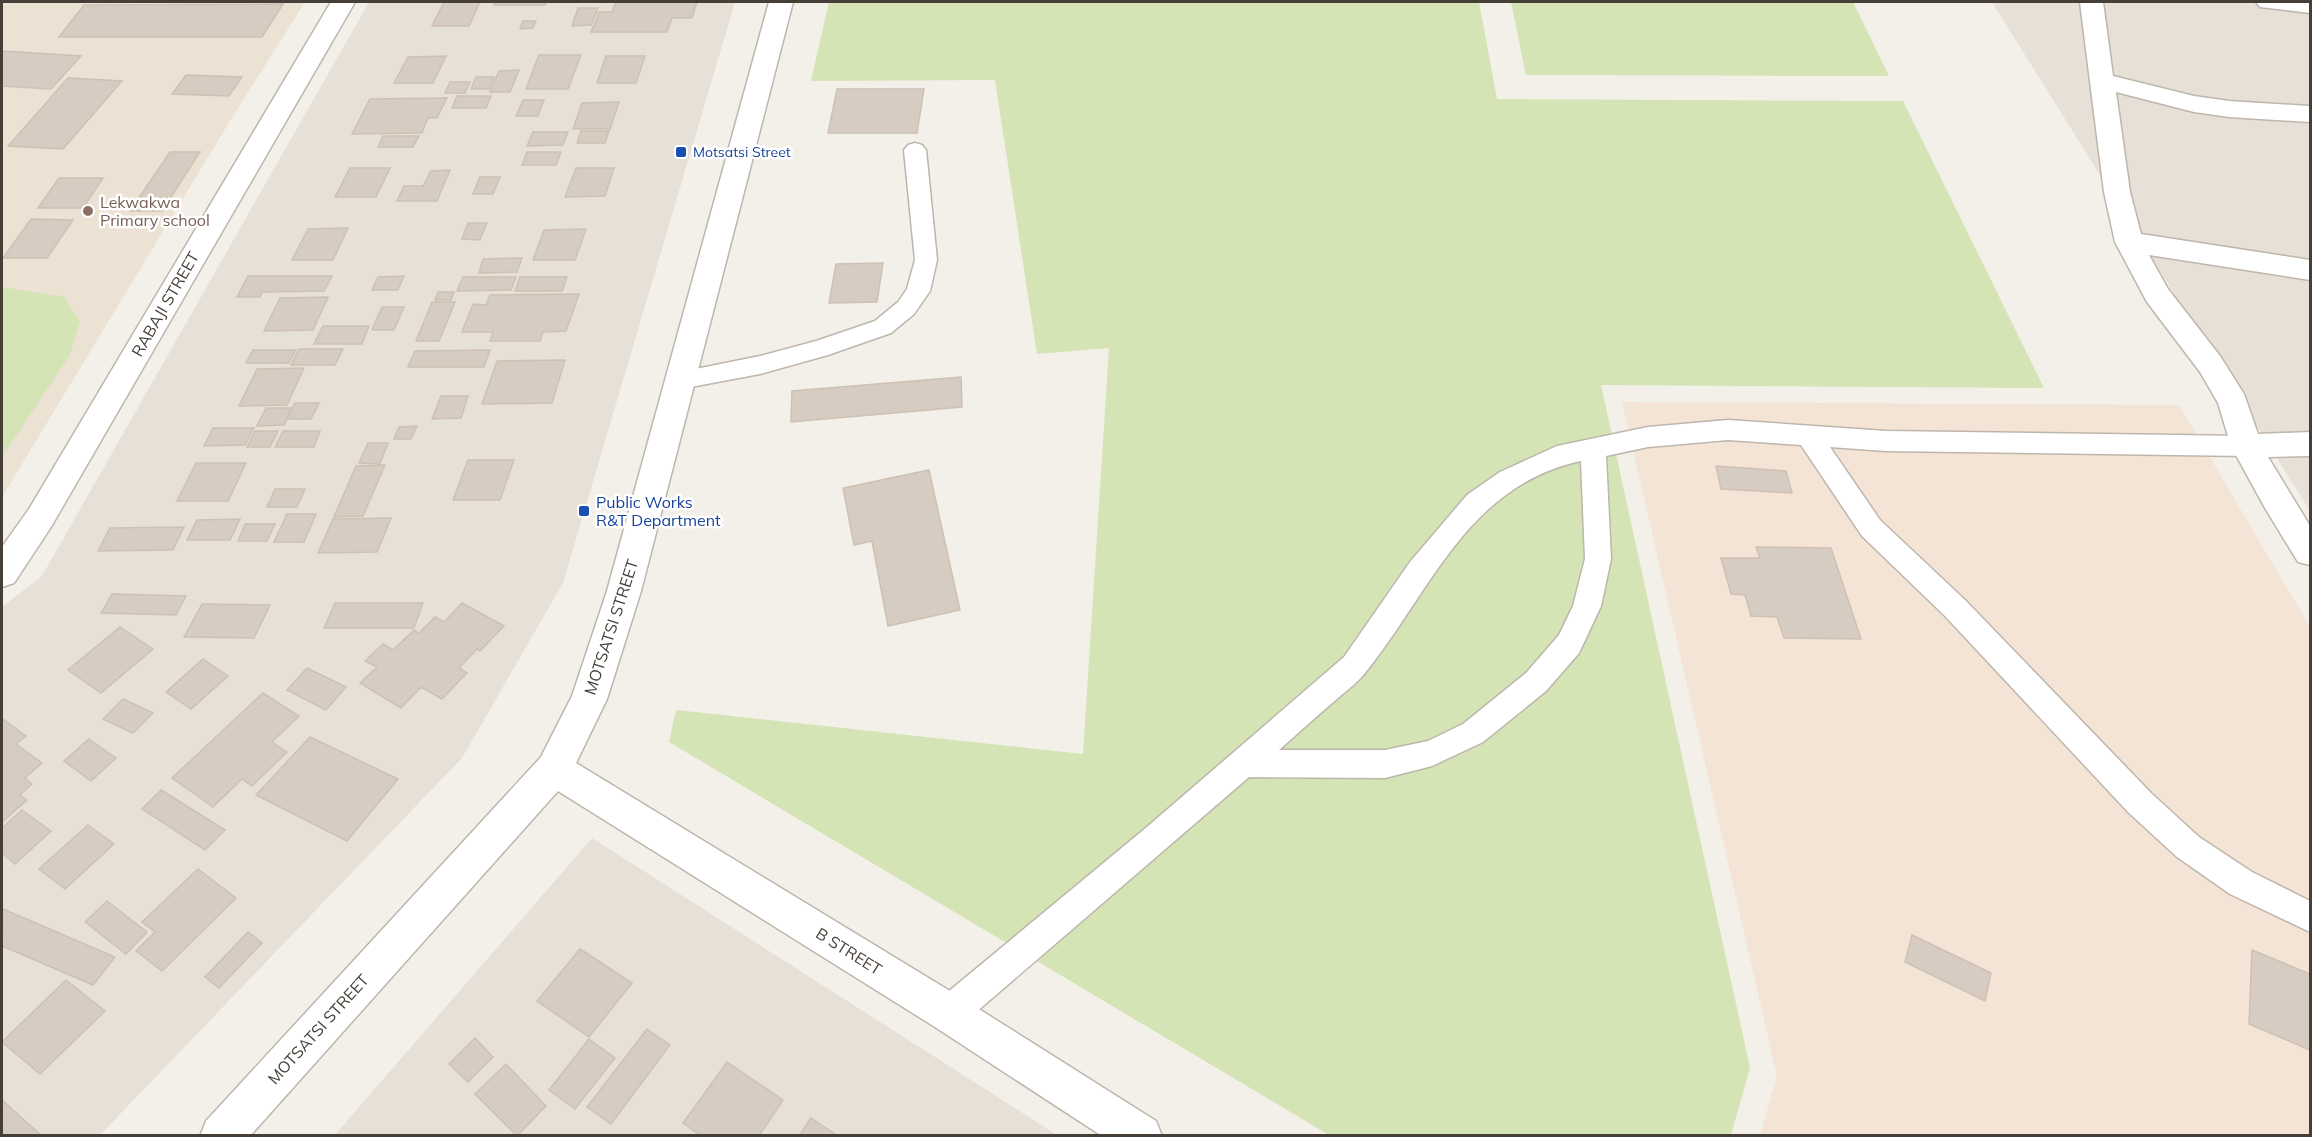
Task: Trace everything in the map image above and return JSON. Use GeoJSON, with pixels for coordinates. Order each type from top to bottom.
{"type":"FeatureCollection","features":[{"type":"Feature","properties":{"kind":"street","name":"RABAJI STREET"},"geometry":{"type":"LineString","coordinates":[[2,573],[40,518],[343,2]]}},
{"type":"Feature","properties":{"kind":"street","name":"MOTSATSI STREET"},"geometry":{"type":"LineString","coordinates":[[221,1136],[554,769],[588,699],[624,591],[781,2]]}},
{"type":"Feature","properties":{"kind":"street"},"geometry":{"type":"LineString","coordinates":[[2091,2],[2117,192],[2129,242],[2157,295],[2210,364],[2233,402],[2246,446],[2310,552]]}},
{"type":"Feature","properties":{"kind":"street"},"geometry":{"type":"LineString","coordinates":[[2268,2],[2310,6]]}},
{"type":"Feature","properties":{"kind":"street"},"geometry":{"type":"LineString","coordinates":[[2101,81],[2194,104],[2229,109],[2310,114]]}},
{"type":"Feature","properties":{"kind":"street"},"geometry":{"type":"LineString","coordinates":[[2129,242],[2310,270]]}},
{"type":"Feature","properties":{"kind":"street"},"geometry":{"type":"LineString","coordinates":[[2246,446],[2310,444]]}},
{"type":"Feature","properties":{"kind":"street","name":"B STREET"},"geometry":{"type":"LineString","coordinates":[[554,769],[950,1013],[1141,1136]]}},
{"type":"Feature","properties":{"kind":"lane"},"geometry":{"type":"LineString","coordinates":[[680,380],[760,366],[820,350],[883,327],[906,308],[918,291],[926,260],[915,150]]}},
{"type":"Feature","properties":{"kind":"lane"},"geometry":{"type":"LineString","coordinates":[[950,1013],[1354,666],[1420,570],[1476,502],[1509,478],[1557,456],[1648,437],[1728,430],[1887,441],[2246,446]]}},
{"type":"Feature","properties":{"kind":"lane"},"geometry":{"type":"LineString","coordinates":[[1809,436],[1871,528],[1955,608],[2140,803],[2188,847],[2241,884],[2310,917]]}},
{"type":"Feature","properties":{"kind":"lane"},"geometry":{"type":"LineString","coordinates":[[1243,763],[1385,764],[1432,753],[1473,733],[1536,682],[1569,644],[1587,606],[1598,559],[1593,449]]}},
{"type":"Feature","properties":{"kind":"shaded area","name":"Lekwakwa Primary school"},"geometry":{"type":"Polygon","coordinates":[[[2,2],[305,2],[230,121],[2,497],[2,2]]]}},
{"type":"Feature","properties":{"kind":"shaded area"},"geometry":{"type":"Polygon","coordinates":[[[369,2],[735,2],[563,583],[462,758],[100,1135],[2,1135],[2,607],[42,576],[369,2]]]}},
{"type":"Feature","properties":{"kind":"shaded area"},"geometry":{"type":"Polygon","coordinates":[[[1992,2],[2310,2],[2310,511],[1992,2]]]}},
{"type":"Feature","properties":{"kind":"shaded area"},"geometry":{"type":"Polygon","coordinates":[[[1622,402],[2179,405],[2310,627],[2310,1135],[1760,1135],[1777,1076],[1622,402]]]}},
{"type":"Feature","properties":{"kind":"shaded area"},"geometry":{"type":"Polygon","coordinates":[[[592,838],[1057,1135],[334,1136],[592,838]]]}},
{"type":"Feature","properties":{"kind":"green space"},"geometry":{"type":"Polygon","coordinates":[[[829,2],[1479,2],[1497,99],[1903,101],[2044,388],[1601,385],[1750,1068],[1731,1135],[1329,1135],[669,742],[676,710],[1083,754],[1109,348],[1037,354],[995,80],[811,81],[829,2]]]}},
{"type":"Feature","properties":{"kind":"green space"},"geometry":{"type":"Polygon","coordinates":[[[1511,2],[1853,2],[1889,76],[1526,75],[1511,2]]]}},
{"type":"Feature","properties":{"kind":"green space"},"geometry":{"type":"Polygon","coordinates":[[[2,287],[64,297],[80,321],[70,355],[2,457],[2,287]]]}},
{"type":"Feature","properties":{"kind":"building"},"geometry":{"type":"Polygon","coordinates":[[[444,2],[480,2],[469,26],[432,26],[444,2]]]}},
{"type":"Feature","properties":{"kind":"building"},"geometry":{"type":"Polygon","coordinates":[[[495,2],[546,2],[545,5],[494,5],[495,2]]]}},
{"type":"Feature","properties":{"kind":"building"},"geometry":{"type":"Polygon","coordinates":[[[616,2],[697,2],[692,18],[672,18],[667,32],[591,32],[599,12],[612,12],[616,2]]]}},
{"type":"Feature","properties":{"kind":"building"},"geometry":{"type":"Polygon","coordinates":[[[283,4],[262,37],[59,37],[84,5],[283,4]]]}},
{"type":"Feature","properties":{"kind":"building"},"geometry":{"type":"Polygon","coordinates":[[[578,8],[598,8],[591,25],[572,26],[578,8]]]}},
{"type":"Feature","properties":{"kind":"building"},"geometry":{"type":"Polygon","coordinates":[[[523,21],[536,21],[533,28],[520,29],[523,21]]]}},
{"type":"Feature","properties":{"kind":"building"},"geometry":{"type":"Polygon","coordinates":[[[2,51],[81,56],[51,89],[2,86],[2,51]]]}},
{"type":"Feature","properties":{"kind":"building"},"geometry":{"type":"Polygon","coordinates":[[[539,55],[581,55],[568,89],[526,89],[539,55]]]}},
{"type":"Feature","properties":{"kind":"building"},"geometry":{"type":"Polygon","coordinates":[[[446,56],[433,83],[394,83],[408,57],[446,56]]]}},
{"type":"Feature","properties":{"kind":"building"},"geometry":{"type":"Polygon","coordinates":[[[606,56],[645,56],[636,83],[597,83],[606,56]]]}},
{"type":"Feature","properties":{"kind":"building"},"geometry":{"type":"Polygon","coordinates":[[[519,70],[510,92],[490,92],[499,71],[519,70]]]}},
{"type":"Feature","properties":{"kind":"building"},"geometry":{"type":"Polygon","coordinates":[[[186,75],[242,77],[229,96],[172,94],[186,75]]]}},
{"type":"Feature","properties":{"kind":"building"},"geometry":{"type":"Polygon","coordinates":[[[476,77],[494,77],[489,89],[471,89],[476,77]]]}},
{"type":"Feature","properties":{"kind":"building"},"geometry":{"type":"Polygon","coordinates":[[[68,78],[122,81],[63,149],[8,146],[68,78]]]}},
{"type":"Feature","properties":{"kind":"building"},"geometry":{"type":"Polygon","coordinates":[[[450,82],[470,82],[465,93],[445,93],[450,82]]]}},
{"type":"Feature","properties":{"kind":"building"},"geometry":{"type":"Polygon","coordinates":[[[837,89],[924,89],[917,133],[828,133],[837,89]]]}},
{"type":"Feature","properties":{"kind":"building"},"geometry":{"type":"Polygon","coordinates":[[[457,96],[491,96],[486,108],[452,108],[457,96]]]}},
{"type":"Feature","properties":{"kind":"building"},"geometry":{"type":"Polygon","coordinates":[[[447,98],[437,118],[428,118],[422,133],[352,134],[370,99],[447,98]]]}},
{"type":"Feature","properties":{"kind":"building"},"geometry":{"type":"Polygon","coordinates":[[[523,100],[544,100],[538,116],[516,116],[523,100]]]}},
{"type":"Feature","properties":{"kind":"building"},"geometry":{"type":"Polygon","coordinates":[[[619,102],[610,129],[573,129],[582,103],[619,102]]]}},
{"type":"Feature","properties":{"kind":"building"},"geometry":{"type":"Polygon","coordinates":[[[581,131],[609,131],[605,143],[577,143],[581,131]]]}},
{"type":"Feature","properties":{"kind":"building"},"geometry":{"type":"Polygon","coordinates":[[[533,132],[568,132],[563,145],[527,146],[533,132]]]}},
{"type":"Feature","properties":{"kind":"building"},"geometry":{"type":"Polygon","coordinates":[[[383,136],[419,136],[413,147],[378,147],[383,136]]]}},
{"type":"Feature","properties":{"kind":"building"},"geometry":{"type":"Polygon","coordinates":[[[170,152],[200,152],[162,211],[130,211],[170,152]]]}},
{"type":"Feature","properties":{"kind":"building"},"geometry":{"type":"Polygon","coordinates":[[[527,152],[561,152],[556,165],[522,165],[527,152]]]}},
{"type":"Feature","properties":{"kind":"building"},"geometry":{"type":"Polygon","coordinates":[[[350,168],[390,168],[376,197],[335,197],[350,168]]]}},
{"type":"Feature","properties":{"kind":"building"},"geometry":{"type":"Polygon","coordinates":[[[576,168],[614,168],[605,196],[565,197],[576,168]]]}},
{"type":"Feature","properties":{"kind":"building"},"geometry":{"type":"Polygon","coordinates":[[[450,170],[437,201],[397,201],[404,186],[423,186],[431,171],[450,170]]]}},
{"type":"Feature","properties":{"kind":"building"},"geometry":{"type":"Polygon","coordinates":[[[480,177],[500,177],[493,194],[473,194],[480,177]]]}},
{"type":"Feature","properties":{"kind":"building"},"geometry":{"type":"Polygon","coordinates":[[[59,178],[103,178],[83,208],[38,208],[59,178]]]}},
{"type":"Feature","properties":{"kind":"building"},"geometry":{"type":"Polygon","coordinates":[[[31,219],[73,220],[47,258],[3,258],[31,219]]]}},
{"type":"Feature","properties":{"kind":"building"},"geometry":{"type":"Polygon","coordinates":[[[468,223],[487,223],[480,240],[462,239],[468,223]]]}},
{"type":"Feature","properties":{"kind":"building"},"geometry":{"type":"Polygon","coordinates":[[[348,228],[333,260],[292,260],[308,229],[348,228]]]}},
{"type":"Feature","properties":{"kind":"building"},"geometry":{"type":"Polygon","coordinates":[[[586,229],[575,260],[533,260],[544,230],[586,229]]]}},
{"type":"Feature","properties":{"kind":"building"},"geometry":{"type":"Polygon","coordinates":[[[522,258],[517,272],[479,273],[483,259],[522,258]]]}},
{"type":"Feature","properties":{"kind":"building"},"geometry":{"type":"Polygon","coordinates":[[[883,263],[877,302],[829,303],[836,264],[883,263]]]}},
{"type":"Feature","properties":{"kind":"building"},"geometry":{"type":"Polygon","coordinates":[[[248,276],[332,276],[324,291],[262,292],[260,297],[237,297],[248,276]]]}},
{"type":"Feature","properties":{"kind":"building"},"geometry":{"type":"Polygon","coordinates":[[[404,276],[398,290],[372,290],[378,277],[404,276]]]}},
{"type":"Feature","properties":{"kind":"building"},"geometry":{"type":"Polygon","coordinates":[[[463,277],[516,277],[511,290],[457,291],[463,277]]]}},
{"type":"Feature","properties":{"kind":"building"},"geometry":{"type":"Polygon","coordinates":[[[520,277],[567,277],[562,291],[515,291],[520,277]]]}},
{"type":"Feature","properties":{"kind":"building"},"geometry":{"type":"Polygon","coordinates":[[[438,292],[454,292],[451,300],[435,300],[438,292]]]}},
{"type":"Feature","properties":{"kind":"building"},"geometry":{"type":"Polygon","coordinates":[[[579,294],[566,331],[543,332],[540,341],[490,341],[493,332],[462,332],[473,304],[486,305],[490,295],[579,294]]]}},
{"type":"Feature","properties":{"kind":"building"},"geometry":{"type":"Polygon","coordinates":[[[328,297],[313,330],[264,331],[280,298],[328,297]]]}},
{"type":"Feature","properties":{"kind":"building"},"geometry":{"type":"Polygon","coordinates":[[[432,302],[455,302],[439,341],[416,341],[432,302]]]}},
{"type":"Feature","properties":{"kind":"building"},"geometry":{"type":"Polygon","coordinates":[[[382,307],[404,307],[394,330],[372,330],[382,307]]]}},
{"type":"Feature","properties":{"kind":"building"},"geometry":{"type":"Polygon","coordinates":[[[323,326],[369,326],[362,344],[314,344],[323,326]]]}},
{"type":"Feature","properties":{"kind":"building"},"geometry":{"type":"Polygon","coordinates":[[[299,349],[343,349],[335,365],[291,365],[299,349]]]}},
{"type":"Feature","properties":{"kind":"building"},"geometry":{"type":"Polygon","coordinates":[[[253,350],[296,350],[289,363],[246,363],[253,350]]]}},
{"type":"Feature","properties":{"kind":"building"},"geometry":{"type":"Polygon","coordinates":[[[490,350],[484,367],[408,367],[415,351],[490,350]]]}},
{"type":"Feature","properties":{"kind":"building"},"geometry":{"type":"Polygon","coordinates":[[[565,360],[552,403],[482,404],[497,361],[565,360]]]}},
{"type":"Feature","properties":{"kind":"building"},"geometry":{"type":"Polygon","coordinates":[[[304,368],[287,405],[239,406],[257,369],[304,368]]]}},
{"type":"Feature","properties":{"kind":"building"},"geometry":{"type":"Polygon","coordinates":[[[961,377],[962,407],[791,422],[792,391],[961,377]]]}},
{"type":"Feature","properties":{"kind":"building"},"geometry":{"type":"Polygon","coordinates":[[[441,396],[468,396],[461,418],[432,419],[441,396]]]}},
{"type":"Feature","properties":{"kind":"building"},"geometry":{"type":"Polygon","coordinates":[[[295,403],[319,403],[311,419],[287,419],[295,403]]]}},
{"type":"Feature","properties":{"kind":"building"},"geometry":{"type":"Polygon","coordinates":[[[266,408],[292,408],[284,425],[257,426],[266,408]]]}},
{"type":"Feature","properties":{"kind":"building"},"geometry":{"type":"Polygon","coordinates":[[[417,426],[411,439],[394,439],[399,427],[417,426]]]}},
{"type":"Feature","properties":{"kind":"building"},"geometry":{"type":"Polygon","coordinates":[[[213,428],[254,428],[245,445],[204,446],[213,428]]]}},
{"type":"Feature","properties":{"kind":"building"},"geometry":{"type":"Polygon","coordinates":[[[255,431],[278,431],[270,447],[247,447],[255,431]]]}},
{"type":"Feature","properties":{"kind":"building"},"geometry":{"type":"Polygon","coordinates":[[[283,431],[320,431],[314,447],[275,447],[283,431]]]}},
{"type":"Feature","properties":{"kind":"building"},"geometry":{"type":"Polygon","coordinates":[[[368,443],[388,443],[380,464],[359,463],[368,443]]]}},
{"type":"Feature","properties":{"kind":"building"},"geometry":{"type":"Polygon","coordinates":[[[468,460],[514,460],[500,500],[453,500],[468,460]]]}},
{"type":"Feature","properties":{"kind":"building"},"geometry":{"type":"Polygon","coordinates":[[[196,463],[246,463],[228,501],[177,501],[196,463]]]}},
{"type":"Feature","properties":{"kind":"building"},"geometry":{"type":"Polygon","coordinates":[[[385,465],[363,516],[334,517],[356,466],[385,465]]]}},
{"type":"Feature","properties":{"kind":"building"},"geometry":{"type":"Polygon","coordinates":[[[1716,466],[1786,471],[1792,493],[1721,489],[1716,466]]]}},
{"type":"Feature","properties":{"kind":"building"},"geometry":{"type":"Polygon","coordinates":[[[929,470],[960,610],[888,626],[872,541],[854,545],[843,488],[929,470]]]}},
{"type":"Feature","properties":{"kind":"building"},"geometry":{"type":"Polygon","coordinates":[[[275,489],[305,489],[297,507],[267,507],[275,489]]]}},
{"type":"Feature","properties":{"kind":"building"},"geometry":{"type":"Polygon","coordinates":[[[287,514],[316,514],[304,542],[274,542],[287,514]]]}},
{"type":"Feature","properties":{"kind":"building"},"geometry":{"type":"Polygon","coordinates":[[[391,518],[377,552],[318,553],[333,519],[391,518]]]}},
{"type":"Feature","properties":{"kind":"building"},"geometry":{"type":"Polygon","coordinates":[[[240,519],[230,540],[187,540],[197,520],[240,519]]]}},
{"type":"Feature","properties":{"kind":"building"},"geometry":{"type":"Polygon","coordinates":[[[245,524],[275,524],[267,541],[238,541],[245,524]]]}},
{"type":"Feature","properties":{"kind":"building"},"geometry":{"type":"Polygon","coordinates":[[[184,527],[173,550],[98,551],[110,528],[184,527]]]}},
{"type":"Feature","properties":{"kind":"building"},"geometry":{"type":"Polygon","coordinates":[[[1756,547],[1831,548],[1861,639],[1784,638],[1777,617],[1751,616],[1745,595],[1731,594],[1721,558],[1760,558],[1756,547]]]}},
{"type":"Feature","properties":{"kind":"building"},"geometry":{"type":"Polygon","coordinates":[[[112,594],[186,596],[176,615],[101,613],[112,594]]]}},
{"type":"Feature","properties":{"kind":"building"},"geometry":{"type":"Polygon","coordinates":[[[335,603],[423,603],[414,628],[324,628],[335,603]]]}},
{"type":"Feature","properties":{"kind":"building"},"geometry":{"type":"Polygon","coordinates":[[[462,603],[504,626],[480,651],[477,649],[459,668],[467,673],[442,699],[421,687],[401,708],[360,683],[377,667],[365,661],[383,644],[393,650],[414,630],[419,633],[435,617],[444,622],[462,603]]]}},
{"type":"Feature","properties":{"kind":"building"},"geometry":{"type":"Polygon","coordinates":[[[202,604],[270,605],[254,638],[184,637],[202,604]]]}},
{"type":"Feature","properties":{"kind":"building"},"geometry":{"type":"Polygon","coordinates":[[[120,627],[153,649],[101,693],[68,670],[120,627]]]}},
{"type":"Feature","properties":{"kind":"building"},"geometry":{"type":"Polygon","coordinates":[[[203,659],[228,676],[191,709],[166,692],[203,659]]]}},
{"type":"Feature","properties":{"kind":"building"},"geometry":{"type":"Polygon","coordinates":[[[307,668],[346,687],[326,710],[287,690],[307,668]]]}},
{"type":"Feature","properties":{"kind":"building"},"geometry":{"type":"Polygon","coordinates":[[[263,693],[299,716],[272,742],[287,752],[252,786],[242,779],[213,807],[172,778],[263,693]]]}},
{"type":"Feature","properties":{"kind":"building"},"geometry":{"type":"Polygon","coordinates":[[[123,699],[153,713],[133,733],[103,719],[123,699]]]}},
{"type":"Feature","properties":{"kind":"building"},"geometry":{"type":"Polygon","coordinates":[[[3,719],[26,736],[16,744],[42,763],[25,778],[32,784],[20,795],[27,800],[2,822],[2,721],[3,719]]]}},
{"type":"Feature","properties":{"kind":"building"},"geometry":{"type":"Polygon","coordinates":[[[310,737],[398,779],[347,841],[256,795],[310,737]]]}},
{"type":"Feature","properties":{"kind":"building"},"geometry":{"type":"Polygon","coordinates":[[[89,739],[116,758],[91,781],[64,761],[89,739]]]}},
{"type":"Feature","properties":{"kind":"building"},"geometry":{"type":"Polygon","coordinates":[[[161,790],[225,830],[205,850],[142,809],[161,790]]]}},
{"type":"Feature","properties":{"kind":"building"},"geometry":{"type":"Polygon","coordinates":[[[22,810],[51,831],[15,864],[2,853],[2,828],[22,810]]]}},
{"type":"Feature","properties":{"kind":"building"},"geometry":{"type":"Polygon","coordinates":[[[88,825],[114,844],[65,889],[39,869],[88,825]]]}},
{"type":"Feature","properties":{"kind":"building"},"geometry":{"type":"Polygon","coordinates":[[[198,869],[236,898],[162,971],[136,951],[155,932],[142,922],[198,869]]]}},
{"type":"Feature","properties":{"kind":"building"},"geometry":{"type":"Polygon","coordinates":[[[107,901],[147,932],[126,954],[85,922],[107,901]]]}},
{"type":"Feature","properties":{"kind":"building"},"geometry":{"type":"Polygon","coordinates":[[[3,909],[115,957],[93,985],[2,946],[3,909]]]}},
{"type":"Feature","properties":{"kind":"building"},"geometry":{"type":"Polygon","coordinates":[[[248,932],[262,943],[219,988],[205,977],[248,932]]]}},
{"type":"Feature","properties":{"kind":"building"},"geometry":{"type":"Polygon","coordinates":[[[1912,935],[1991,973],[1985,1001],[1905,962],[1912,935]]]}},
{"type":"Feature","properties":{"kind":"building"},"geometry":{"type":"Polygon","coordinates":[[[580,949],[632,983],[589,1037],[537,1001],[580,949]]]}},
{"type":"Feature","properties":{"kind":"building"},"geometry":{"type":"Polygon","coordinates":[[[2252,950],[2310,974],[2310,1050],[2249,1024],[2252,950]]]}},
{"type":"Feature","properties":{"kind":"building"},"geometry":{"type":"Polygon","coordinates":[[[66,980],[105,1011],[40,1074],[2,1042],[66,980]]]}},
{"type":"Feature","properties":{"kind":"building"},"geometry":{"type":"Polygon","coordinates":[[[647,1029],[670,1045],[611,1124],[587,1107],[647,1029]]]}},
{"type":"Feature","properties":{"kind":"building"},"geometry":{"type":"Polygon","coordinates":[[[475,1038],[493,1057],[468,1082],[449,1064],[475,1038]]]}},
{"type":"Feature","properties":{"kind":"building"},"geometry":{"type":"Polygon","coordinates":[[[589,1039],[615,1058],[575,1109],[549,1090],[589,1039]]]}},
{"type":"Feature","properties":{"kind":"building"},"geometry":{"type":"Polygon","coordinates":[[[727,1062],[783,1100],[759,1136],[701,1136],[683,1123],[727,1062]]]}},
{"type":"Feature","properties":{"kind":"building"},"geometry":{"type":"Polygon","coordinates":[[[506,1064],[546,1106],[517,1136],[475,1094],[506,1064]]]}},
{"type":"Feature","properties":{"kind":"building"},"geometry":{"type":"Polygon","coordinates":[[[2,1100],[42,1136],[2,1136],[2,1100]]]}},
{"type":"Feature","properties":{"kind":"building"},"geometry":{"type":"Polygon","coordinates":[[[811,1118],[838,1136],[799,1136],[811,1118]]]}},
{"type":"Feature","properties":{"kind":"place","name":"Motsatsi Street"},"geometry":{"type":"Point","coordinates":[681,152]}},
{"type":"Feature","properties":{"kind":"place","name":"Lekwakwa Primary school"},"geometry":{"type":"Point","coordinates":[88,211]}},
{"type":"Feature","properties":{"kind":"place","name":"Public Works R&T Department"},"geometry":{"type":"Point","coordinates":[584,511]}}]}
